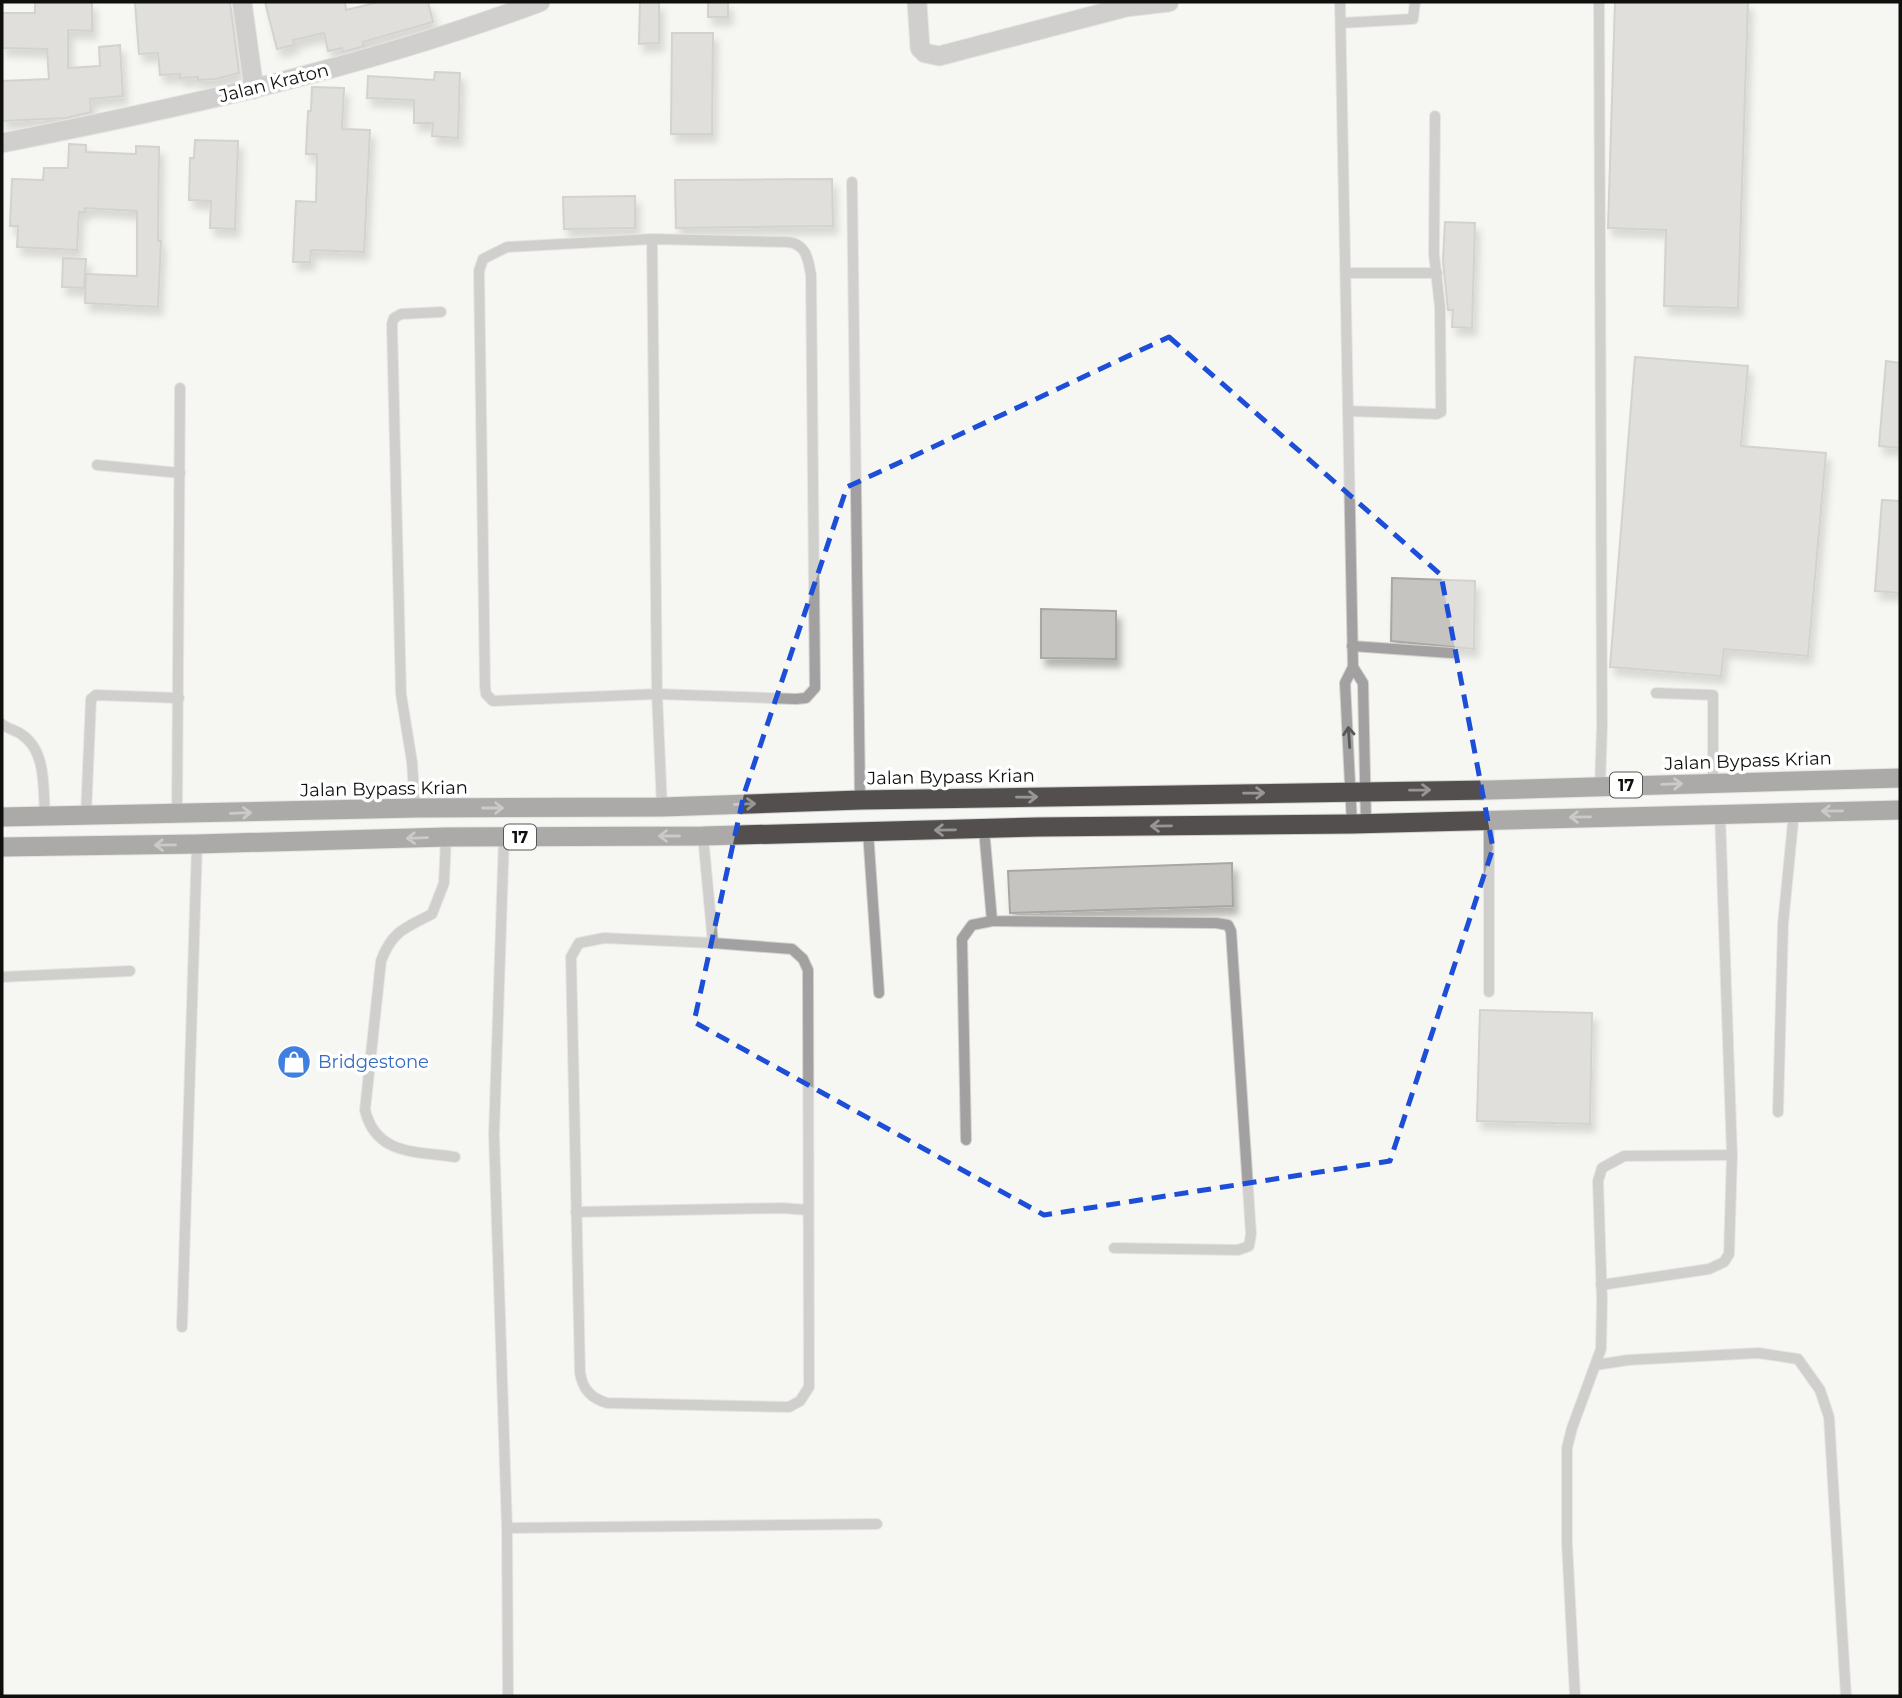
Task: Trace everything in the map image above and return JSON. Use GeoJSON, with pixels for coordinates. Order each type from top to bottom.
{"type":"FeatureCollection","features":[{"type":"Feature","properties":{"kind":"highway","name":"Jalan Bypass Krian"},"geometry":{"type":"LineString","coordinates":[[2,817],[415,808],[662,807],[860,800],[1900,778]]}},
{"type":"Feature","properties":{"kind":"highway","name":"17"},"geometry":{"type":"LineString","coordinates":[[2,847],[197,845],[446,837],[703,836],[1900,810]]}},
{"type":"Feature","properties":{"kind":"street"},"geometry":{"type":"LineString","coordinates":[[242,2],[254,89]]}},
{"type":"Feature","properties":{"kind":"street","name":"Jalan Kraton"},"geometry":{"type":"LineString","coordinates":[[2,143],[254,89],[418,45],[540,2]]}},
{"type":"Feature","properties":{"kind":"street"},"geometry":{"type":"LineString","coordinates":[[917,2],[920,48],[925,53],[939,56],[1126,7],[1169,2]]}},
{"type":"Feature","properties":{"kind":"lane"},"geometry":{"type":"LineString","coordinates":[[1340,2],[1352,646],[1353,667],[1363,683],[1359,823]]}},
{"type":"Feature","properties":{"kind":"lane"},"geometry":{"type":"LineString","coordinates":[[1341,23],[1413,19],[1415,2]]}},
{"type":"Feature","properties":{"kind":"lane"},"geometry":{"type":"LineString","coordinates":[[1599,2],[1602,684],[1600,786]]}},
{"type":"Feature","properties":{"kind":"lane"},"geometry":{"type":"LineString","coordinates":[[1348,411],[1441,412],[1437,273],[1434,254],[1436,116]]}},
{"type":"Feature","properties":{"kind":"lane"},"geometry":{"type":"LineString","coordinates":[[852,182],[860,800]]}},
{"type":"Feature","properties":{"kind":"lane"},"geometry":{"type":"LineString","coordinates":[[652,239],[657,694],[662,807]]}},
{"type":"Feature","properties":{"kind":"lane"},"geometry":{"type":"LineString","coordinates":[[652,239],[789,242],[800,246],[807,257],[811,275],[815,688],[806,698],[657,694],[493,701],[486,694],[478,271],[484,259],[507,247],[652,239]]}},
{"type":"Feature","properties":{"kind":"lane"},"geometry":{"type":"LineString","coordinates":[[1346,273],[1437,273]]}},
{"type":"Feature","properties":{"kind":"lane"},"geometry":{"type":"LineString","coordinates":[[415,808],[412,761],[401,694],[392,324],[394,318],[401,314],[441,312]]}},
{"type":"Feature","properties":{"kind":"lane"},"geometry":{"type":"LineString","coordinates":[[177,814],[180,388]]}},
{"type":"Feature","properties":{"kind":"lane"},"geometry":{"type":"LineString","coordinates":[[97,464],[180,473]]}},
{"type":"Feature","properties":{"kind":"lane"},"geometry":{"type":"LineString","coordinates":[[1352,646],[1452,653]]}},
{"type":"Feature","properties":{"kind":"lane"},"geometry":{"type":"LineString","coordinates":[[1353,667],[1345,683],[1358,791]]}},
{"type":"Feature","properties":{"kind":"lane"},"geometry":{"type":"LineString","coordinates":[[1656,693],[1713,695],[1713,782]]}},
{"type":"Feature","properties":{"kind":"lane"},"geometry":{"type":"LineString","coordinates":[[86,815],[91,699],[96,695],[179,698]]}},
{"type":"Feature","properties":{"kind":"lane"},"geometry":{"type":"LineString","coordinates":[[2,724],[21,734],[36,748],[42,771],[45,816]]}},
{"type":"Feature","properties":{"kind":"lane"},"geometry":{"type":"LineString","coordinates":[[1778,1112],[1783,924],[1794,812]]}},
{"type":"Feature","properties":{"kind":"lane"},"geometry":{"type":"LineString","coordinates":[[1601,1285],[1709,1269],[1724,1262],[1729,1254],[1732,1155],[1720,814]]}},
{"type":"Feature","properties":{"kind":"lane"},"geometry":{"type":"LineString","coordinates":[[1489,820],[1489,992]]}},
{"type":"Feature","properties":{"kind":"lane"},"geometry":{"type":"LineString","coordinates":[[984,829],[992,921]]}},
{"type":"Feature","properties":{"kind":"lane"},"geometry":{"type":"LineString","coordinates":[[868,831],[879,993]]}},
{"type":"Feature","properties":{"kind":"lane"},"geometry":{"type":"LineString","coordinates":[[703,836],[713,943]]}},
{"type":"Feature","properties":{"kind":"lane"},"geometry":{"type":"LineString","coordinates":[[446,837],[444,883],[432,914],[399,931],[387,944],[381,961],[365,1110],[368,1124],[375,1135],[393,1147],[456,1157]]}},
{"type":"Feature","properties":{"kind":"lane"},"geometry":{"type":"LineString","coordinates":[[504,837],[494,1135],[507,1528],[508,1696]]}},
{"type":"Feature","properties":{"kind":"lane"},"geometry":{"type":"LineString","coordinates":[[182,1327],[197,845]]}},
{"type":"Feature","properties":{"kind":"lane"},"geometry":{"type":"LineString","coordinates":[[966,1140],[962,939],[972,925],[992,921],[1228,925],[1231,931],[1251,1234],[1249,1246],[1238,1250],[1114,1248]]}},
{"type":"Feature","properties":{"kind":"lane"},"geometry":{"type":"LineString","coordinates":[[604,937],[792,948],[803,959],[808,970],[807,1210],[810,1376],[800,1401],[789,1407],[607,1403],[588,1393],[580,1373],[576,1212],[571,957],[579,943],[604,937]]}},
{"type":"Feature","properties":{"kind":"lane"},"geometry":{"type":"LineString","coordinates":[[2,977],[130,971]]}},
{"type":"Feature","properties":{"kind":"lane"},"geometry":{"type":"LineString","coordinates":[[1575,1696],[1567,1544],[1567,1448],[1601,1349],[1598,1181],[1602,1168],[1624,1156],[1732,1155]]}},
{"type":"Feature","properties":{"kind":"lane"},"geometry":{"type":"LineString","coordinates":[[576,1212],[783,1208],[807,1210]]}},
{"type":"Feature","properties":{"kind":"lane"},"geometry":{"type":"LineString","coordinates":[[1596,1365],[1628,1360],[1758,1353],[1798,1359],[1820,1390],[1829,1417],[1846,1696]]}},
{"type":"Feature","properties":{"kind":"lane"},"geometry":{"type":"LineString","coordinates":[[507,1528],[877,1524]]}},
{"type":"Feature","properties":{"kind":"highlighted area"},"geometry":{"type":"Polygon","coordinates":[[[1169,337],[1441,575],[1493,848],[1390,1161],[1044,1215],[694,1022],[744,794],[847,487],[1169,337]]]}},
{"type":"Feature","properties":{"kind":"building"},"geometry":{"type":"Polygon","coordinates":[[[35,2],[92,2],[92,31],[68,30],[68,68],[100,66],[99,47],[120,45],[123,96],[90,99],[91,112],[66,118],[2,121],[2,81],[49,79],[47,49],[2,48],[2,13],[35,13],[35,2]]]}},
{"type":"Feature","properties":{"kind":"building"},"geometry":{"type":"Polygon","coordinates":[[[135,2],[230,2],[239,73],[198,80],[198,77],[180,78],[180,74],[160,75],[158,53],[139,54],[135,2]]]}},
{"type":"Feature","properties":{"kind":"building"},"geometry":{"type":"Polygon","coordinates":[[[265,2],[345,2],[346,10],[379,2],[428,2],[433,22],[363,42],[364,46],[343,52],[342,48],[328,51],[324,33],[293,40],[294,45],[277,49],[265,2]]]}},
{"type":"Feature","properties":{"kind":"building"},"geometry":{"type":"Polygon","coordinates":[[[640,2],[659,2],[659,43],[639,44],[640,2]]]}},
{"type":"Feature","properties":{"kind":"building"},"geometry":{"type":"Polygon","coordinates":[[[708,2],[728,2],[728,17],[708,17],[708,2]]]}},
{"type":"Feature","properties":{"kind":"building"},"geometry":{"type":"Polygon","coordinates":[[[1615,2],[1748,2],[1738,308],[1664,306],[1666,230],[1608,228],[1615,2]]]}},
{"type":"Feature","properties":{"kind":"building"},"geometry":{"type":"Polygon","coordinates":[[[672,33],[713,33],[712,134],[671,134],[672,33]]]}},
{"type":"Feature","properties":{"kind":"building"},"geometry":{"type":"Polygon","coordinates":[[[435,72],[460,73],[458,138],[432,136],[433,123],[414,123],[414,100],[367,98],[368,76],[434,80],[435,72]]]}},
{"type":"Feature","properties":{"kind":"building"},"geometry":{"type":"Polygon","coordinates":[[[312,87],[344,88],[342,129],[370,130],[364,252],[311,250],[310,262],[293,262],[296,201],[316,202],[317,154],[306,154],[312,87]]]}},
{"type":"Feature","properties":{"kind":"building"},"geometry":{"type":"Polygon","coordinates":[[[195,140],[238,141],[235,229],[210,228],[211,201],[189,200],[190,158],[194,158],[195,140]]]}},
{"type":"Feature","properties":{"kind":"building"},"geometry":{"type":"Polygon","coordinates":[[[69,144],[86,145],[86,152],[136,154],[136,146],[159,147],[158,241],[161,241],[158,307],[85,303],[86,274],[137,276],[137,211],[85,208],[85,212],[79,212],[77,250],[17,247],[18,226],[10,226],[12,179],[43,180],[44,168],[68,168],[69,144]]]}},
{"type":"Feature","properties":{"kind":"building"},"geometry":{"type":"Polygon","coordinates":[[[832,179],[833,226],[676,228],[675,180],[832,179]]]}},
{"type":"Feature","properties":{"kind":"building"},"geometry":{"type":"Polygon","coordinates":[[[635,196],[635,228],[564,229],[563,197],[635,196]]]}},
{"type":"Feature","properties":{"kind":"building"},"geometry":{"type":"Polygon","coordinates":[[[1445,222],[1475,223],[1472,328],[1452,327],[1453,310],[1448,310],[1443,261],[1445,222]]]}},
{"type":"Feature","properties":{"kind":"building"},"geometry":{"type":"Polygon","coordinates":[[[63,258],[86,259],[84,288],[62,287],[63,258]]]}},
{"type":"Feature","properties":{"kind":"building"},"geometry":{"type":"Polygon","coordinates":[[[1635,357],[1748,366],[1741,446],[1826,453],[1808,656],[1724,649],[1721,676],[1610,667],[1635,357]]]}},
{"type":"Feature","properties":{"kind":"building"},"geometry":{"type":"Polygon","coordinates":[[[1886,361],[1900,363],[1900,448],[1879,446],[1886,361]]]}},
{"type":"Feature","properties":{"kind":"building"},"geometry":{"type":"Polygon","coordinates":[[[1882,500],[1900,501],[1900,593],[1875,591],[1882,500]]]}},
{"type":"Feature","properties":{"kind":"building"},"geometry":{"type":"Polygon","coordinates":[[[1392,578],[1475,581],[1474,649],[1391,641],[1392,578]]]}},
{"type":"Feature","properties":{"kind":"building"},"geometry":{"type":"Polygon","coordinates":[[[1041,609],[1116,611],[1116,659],[1041,658],[1041,609]]]}},
{"type":"Feature","properties":{"kind":"building"},"geometry":{"type":"Polygon","coordinates":[[[1232,863],[1233,906],[1010,913],[1008,871],[1232,863]]]}},
{"type":"Feature","properties":{"kind":"building"},"geometry":{"type":"Polygon","coordinates":[[[1480,1010],[1592,1013],[1590,1124],[1477,1121],[1480,1010]]]}},
{"type":"Feature","properties":{"kind":"place","name":"Bridgestone"},"geometry":{"type":"Point","coordinates":[294,1062]}}]}
